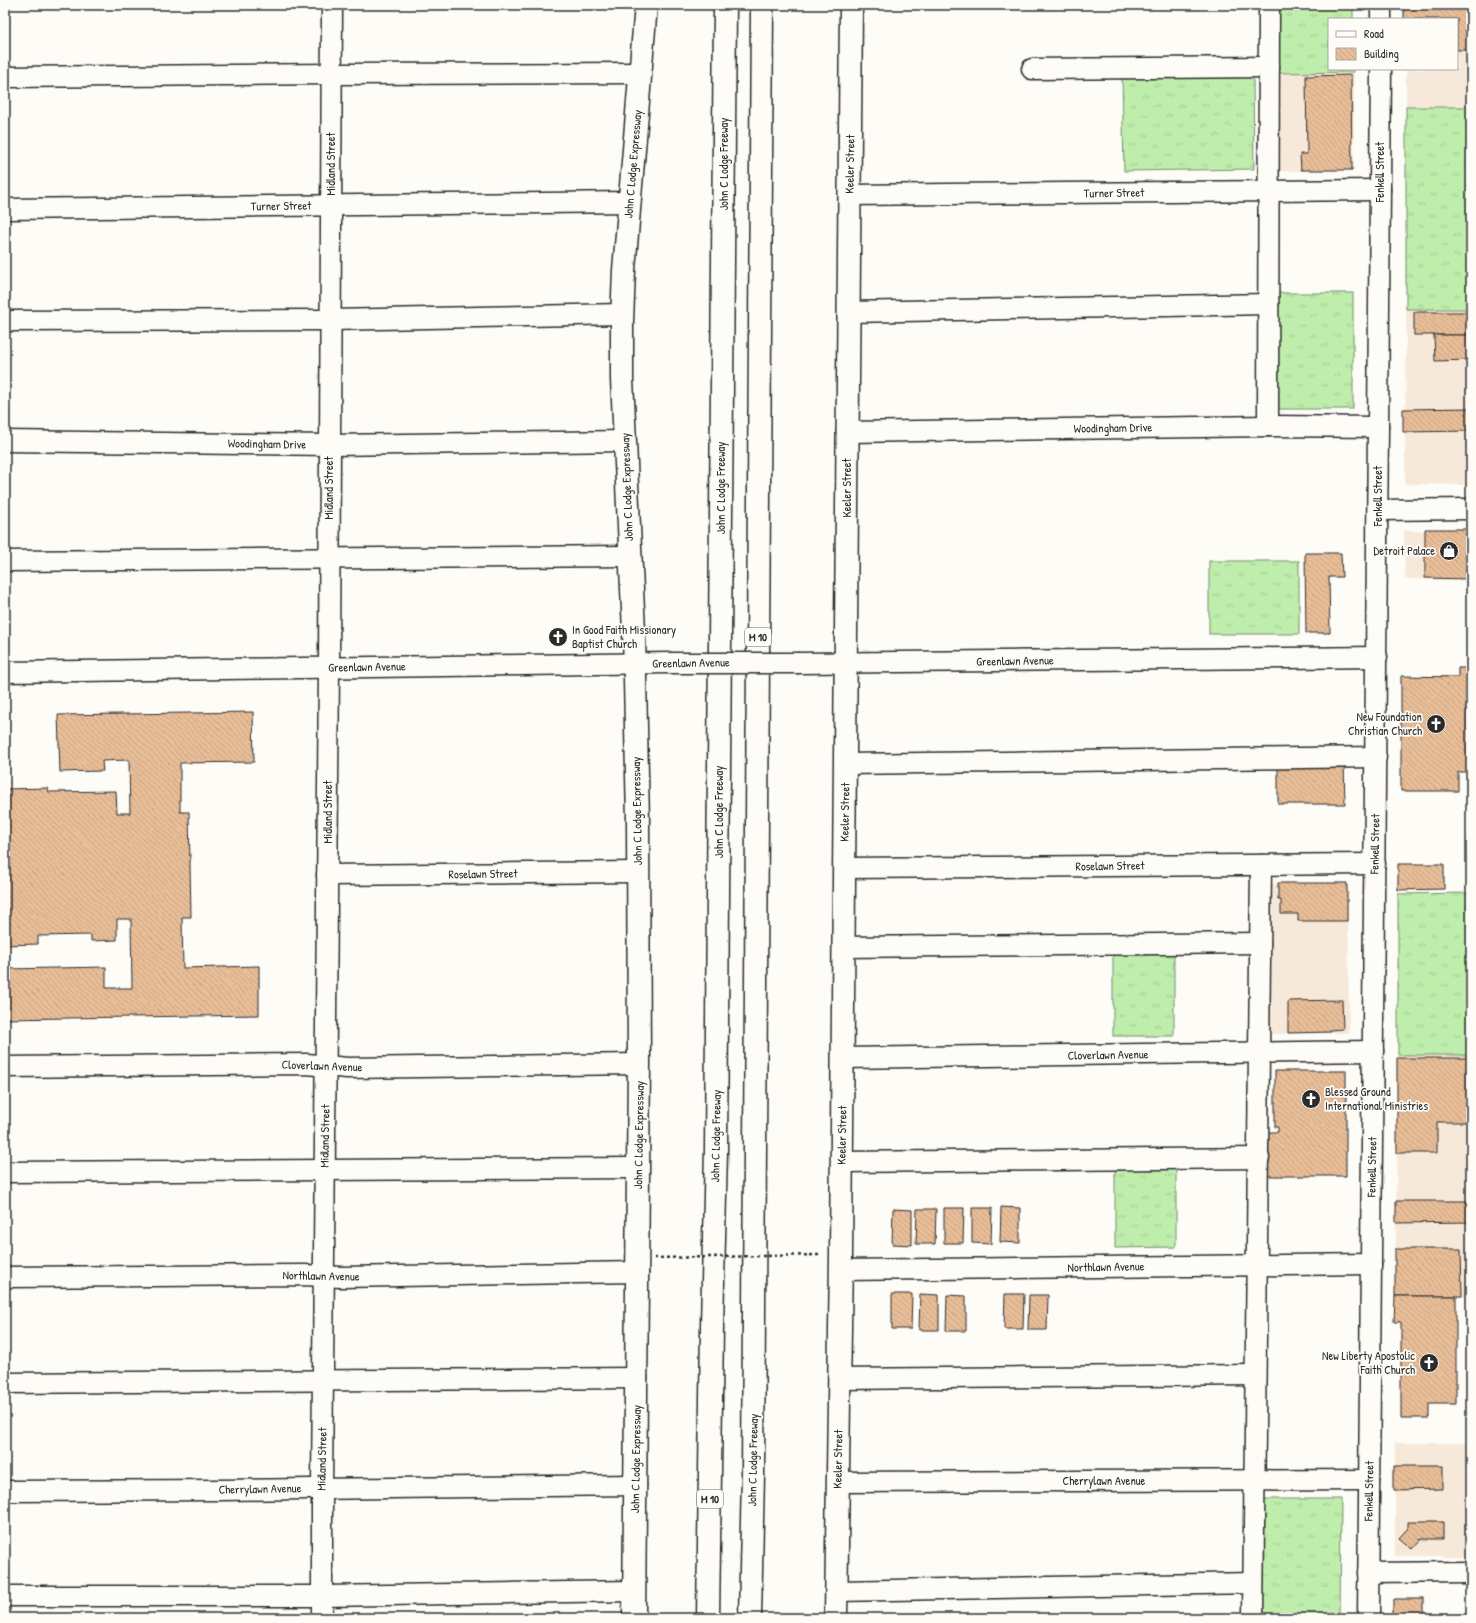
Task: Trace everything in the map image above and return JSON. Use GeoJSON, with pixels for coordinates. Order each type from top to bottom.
{"type":"FeatureCollection","features":[{"type":"Feature","properties":{"kind":"main road","name":"John C Lodge Expressway"},"geometry":{"type":"LineString","coordinates":[[634,1618],[637,1378],[646,1265],[638,1168],[638,872],[633,664],[634,631],[622,379],[622,314],[629,202],[646,5]]}},
{"type":"Feature","properties":{"kind":"main road","name":"John C Lodge Freeway"},"geometry":{"type":"LineString","coordinates":[[708,1618],[716,1142],[725,5]]}},
{"type":"Feature","properties":{"kind":"main road","name":"John C Lodge Freeway"},"geometry":{"type":"LineString","coordinates":[[750,1618],[754,1474],[762,5]]}},
{"type":"Feature","properties":{"kind":"main road","name":"Keeler Street"},"geometry":{"type":"LineString","coordinates":[[836,1618],[843,1058],[851,5]]}},
{"type":"Feature","properties":{"kind":"main road"},"geometry":{"type":"LineString","coordinates":[[754,1474],[765,1618]]}},
{"type":"Feature","properties":{"kind":"street","name":"Midland Street"},"geometry":{"type":"LineString","coordinates":[[322,1618],[332,5]]}},
{"type":"Feature","properties":{"kind":"street"},"geometry":{"type":"LineString","coordinates":[[1268,426],[1269,5]]}},
{"type":"Feature","properties":{"kind":"street"},"geometry":{"type":"LineString","coordinates":[[1381,5],[1381,18]]}},
{"type":"Feature","properties":{"kind":"street"},"geometry":{"type":"LineString","coordinates":[[1032,69],[1269,67]]}},
{"type":"Feature","properties":{"kind":"street","name":"Fenkell Street"},"geometry":{"type":"LineString","coordinates":[[1368,1618],[1377,658],[1380,70]]}},
{"type":"Feature","properties":{"kind":"street"},"geometry":{"type":"LineString","coordinates":[[5,77],[640,73]]}},
{"type":"Feature","properties":{"kind":"street","name":"Turner Street"},"geometry":{"type":"LineString","coordinates":[[849,195],[1380,190]]}},
{"type":"Feature","properties":{"kind":"street","name":"Turner Street"},"geometry":{"type":"LineString","coordinates":[[5,209],[629,202]]}},
{"type":"Feature","properties":{"kind":"street"},"geometry":{"type":"LineString","coordinates":[[848,312],[1268,304]]}},
{"type":"Feature","properties":{"kind":"street"},"geometry":{"type":"LineString","coordinates":[[5,320],[330,320],[622,314]]}},
{"type":"Feature","properties":{"kind":"street","name":"Woodingham Drive"},"geometry":{"type":"LineString","coordinates":[[847,432],[1268,426],[1378,427]]}},
{"type":"Feature","properties":{"kind":"street","name":"Woodingham Drive"},"geometry":{"type":"LineString","coordinates":[[5,441],[330,444],[625,441]]}},
{"type":"Feature","properties":{"kind":"street"},"geometry":{"type":"LineString","coordinates":[[1378,510],[1471,509]]}},
{"type":"Feature","properties":{"kind":"street"},"geometry":{"type":"LineString","coordinates":[[5,561],[630,556]]}},
{"type":"Feature","properties":{"kind":"street","name":"Greenlawn Avenue"},"geometry":{"type":"LineString","coordinates":[[5,672],[670,663],[1377,658]]}},
{"type":"Feature","properties":{"kind":"street"},"geometry":{"type":"LineString","coordinates":[[845,764],[1376,757]]}},
{"type":"Feature","properties":{"kind":"street"},"geometry":{"type":"LineString","coordinates":[[1253,1618],[1253,1481],[1259,1158],[1261,864]]}},
{"type":"Feature","properties":{"kind":"street","name":"Roselawn Street"},"geometry":{"type":"LineString","coordinates":[[844,868],[1375,864]]}},
{"type":"Feature","properties":{"kind":"street","name":"Roselawn Street"},"geometry":{"type":"LineString","coordinates":[[327,875],[638,872]]}},
{"type":"Feature","properties":{"kind":"street"},"geometry":{"type":"LineString","coordinates":[[843,947],[1260,943]]}},
{"type":"Feature","properties":{"kind":"street","name":"Cloverlawn Avenue"},"geometry":{"type":"LineString","coordinates":[[843,1058],[1373,1051]]}},
{"type":"Feature","properties":{"kind":"street","name":"Cloverlawn Avenue"},"geometry":{"type":"LineString","coordinates":[[5,1067],[307,1064],[347,1068],[639,1064]]}},
{"type":"Feature","properties":{"kind":"street"},"geometry":{"type":"LineString","coordinates":[[842,1162],[1259,1158]]}},
{"type":"Feature","properties":{"kind":"street"},"geometry":{"type":"LineString","coordinates":[[5,1172],[638,1168]]}},
{"type":"Feature","properties":{"kind":"street","name":"Northlawn Avenue"},"geometry":{"type":"LineString","coordinates":[[841,1270],[1371,1264]]}},
{"type":"Feature","properties":{"kind":"street","name":"Northlawn Avenue"},"geometry":{"type":"LineString","coordinates":[[5,1276],[305,1275],[324,1277],[646,1265]]}},
{"type":"Feature","properties":{"kind":"street"},"geometry":{"type":"LineString","coordinates":[[839,1379],[1255,1375]]}},
{"type":"Feature","properties":{"kind":"street"},"geometry":{"type":"LineString","coordinates":[[5,1383],[637,1378]]}},
{"type":"Feature","properties":{"kind":"street","name":"Cherrylawn Avenue"},"geometry":{"type":"LineString","coordinates":[[838,1482],[1369,1480]]}},
{"type":"Feature","properties":{"kind":"street","name":"Cherrylawn Avenue"},"geometry":{"type":"LineString","coordinates":[[5,1491],[636,1485]]}},
{"type":"Feature","properties":{"kind":"street"},"geometry":{"type":"LineString","coordinates":[[1368,1573],[1471,1572]]}},
{"type":"Feature","properties":{"kind":"street"},"geometry":{"type":"LineString","coordinates":[[836,1591],[1253,1583]]}},
{"type":"Feature","properties":{"kind":"street"},"geometry":{"type":"LineString","coordinates":[[5,1596],[323,1596],[634,1591]]}},
{"type":"Feature","properties":{"kind":"path"},"geometry":{"type":"LineString","coordinates":[[646,1265],[819,1256]]}},
{"type":"Feature","properties":{"kind":"shaded area"},"geometry":{"type":"Polygon","coordinates":[[[1471,5],[1471,107],[1406,107],[1406,70],[1458,70],[1458,18],[1471,5]]]}},
{"type":"Feature","properties":{"kind":"shaded area"},"geometry":{"type":"Polygon","coordinates":[[[1354,72],[1354,170],[1276,171],[1275,73],[1354,72]]]}},
{"type":"Feature","properties":{"kind":"shaded area"},"geometry":{"type":"Polygon","coordinates":[[[1406,309],[1471,309],[1471,485],[1405,484],[1406,309]]]}},
{"type":"Feature","properties":{"kind":"shaded area"},"geometry":{"type":"Polygon","coordinates":[[[1404,531],[1471,531],[1471,580],[1405,579],[1404,531]]]}},
{"type":"Feature","properties":{"kind":"shaded area"},"geometry":{"type":"Polygon","coordinates":[[[1267,884],[1348,884],[1349,1033],[1267,1034],[1267,884]]]}},
{"type":"Feature","properties":{"kind":"shaded area"},"geometry":{"type":"Polygon","coordinates":[[[1398,1055],[1471,1055],[1471,1297],[1395,1296],[1398,1055]]]}},
{"type":"Feature","properties":{"kind":"shaded area"},"geometry":{"type":"Polygon","coordinates":[[[1395,1443],[1471,1443],[1471,1556],[1395,1556],[1395,1443]]]}},
{"type":"Feature","properties":{"kind":"green space"},"geometry":{"type":"Polygon","coordinates":[[[1275,5],[1353,5],[1353,18],[1328,18],[1328,70],[1354,70],[1354,72],[1275,73],[1275,5]]]}},
{"type":"Feature","properties":{"kind":"green space"},"geometry":{"type":"Polygon","coordinates":[[[1253,75],[1254,169],[1124,171],[1122,77],[1253,75]]]}},
{"type":"Feature","properties":{"kind":"green space"},"geometry":{"type":"Polygon","coordinates":[[[1406,107],[1471,107],[1471,309],[1406,309],[1406,107]]]}},
{"type":"Feature","properties":{"kind":"green space"},"geometry":{"type":"Polygon","coordinates":[[[1274,293],[1353,293],[1353,409],[1274,409],[1274,293]]]}},
{"type":"Feature","properties":{"kind":"green space"},"geometry":{"type":"Polygon","coordinates":[[[1209,561],[1299,561],[1299,634],[1209,634],[1209,561]]]}},
{"type":"Feature","properties":{"kind":"green space"},"geometry":{"type":"Polygon","coordinates":[[[1471,893],[1471,1055],[1398,1055],[1398,894],[1471,893]]]}},
{"type":"Feature","properties":{"kind":"green space"},"geometry":{"type":"Polygon","coordinates":[[[1113,947],[1174,947],[1174,1036],[1113,1036],[1113,947]]]}},
{"type":"Feature","properties":{"kind":"green space"},"geometry":{"type":"Polygon","coordinates":[[[1115,1159],[1176,1159],[1176,1247],[1115,1248],[1115,1159]]]}},
{"type":"Feature","properties":{"kind":"green space"},"geometry":{"type":"Polygon","coordinates":[[[1261,1499],[1341,1499],[1340,1618],[1261,1618],[1261,1499]]]}},
{"type":"Feature","properties":{"kind":"building"},"geometry":{"type":"Polygon","coordinates":[[[1404,5],[1471,5],[1471,50],[1458,50],[1458,18],[1404,18],[1404,5]]]}},
{"type":"Feature","properties":{"kind":"building"},"geometry":{"type":"Polygon","coordinates":[[[1351,75],[1352,170],[1301,170],[1300,154],[1307,154],[1306,76],[1351,75]]]}},
{"type":"Feature","properties":{"kind":"building"},"geometry":{"type":"Polygon","coordinates":[[[1414,312],[1471,312],[1471,335],[1414,335],[1414,312]]]}},
{"type":"Feature","properties":{"kind":"building"},"geometry":{"type":"Polygon","coordinates":[[[1434,335],[1471,335],[1471,360],[1435,361],[1434,335]]]}},
{"type":"Feature","properties":{"kind":"building"},"geometry":{"type":"Polygon","coordinates":[[[1471,408],[1471,431],[1403,432],[1403,409],[1471,408]]]}},
{"type":"Feature","properties":{"kind":"building"},"geometry":{"type":"Polygon","coordinates":[[[1425,529],[1471,529],[1471,579],[1425,578],[1425,529]]]}},
{"type":"Feature","properties":{"kind":"building"},"geometry":{"type":"Polygon","coordinates":[[[1305,553],[1341,553],[1342,577],[1329,577],[1330,633],[1306,633],[1305,553]]]}},
{"type":"Feature","properties":{"kind":"building","name":"New Foundation Christian Church"},"geometry":{"type":"Polygon","coordinates":[[[1458,668],[1471,668],[1471,772],[1458,772],[1458,791],[1401,791],[1401,676],[1458,677],[1458,668]]]}},
{"type":"Feature","properties":{"kind":"building"},"geometry":{"type":"Polygon","coordinates":[[[253,712],[254,762],[180,763],[180,812],[189,812],[191,917],[182,917],[183,968],[259,966],[259,1015],[5,1019],[5,969],[106,967],[106,988],[132,988],[131,919],[117,919],[117,940],[91,941],[91,935],[38,936],[38,944],[5,945],[5,789],[48,788],[49,792],[116,791],[117,813],[130,813],[129,760],[102,761],[103,771],[60,772],[58,715],[253,712]]]}},
{"type":"Feature","properties":{"kind":"building"},"geometry":{"type":"Polygon","coordinates":[[[1344,764],[1345,804],[1278,804],[1278,765],[1344,764]]]}},
{"type":"Feature","properties":{"kind":"building"},"geometry":{"type":"Polygon","coordinates":[[[1398,864],[1444,864],[1444,889],[1398,890],[1398,864]]]}},
{"type":"Feature","properties":{"kind":"building"},"geometry":{"type":"Polygon","coordinates":[[[1278,883],[1347,883],[1347,921],[1298,921],[1298,914],[1281,914],[1281,900],[1278,900],[1278,883]]]}},
{"type":"Feature","properties":{"kind":"building"},"geometry":{"type":"Polygon","coordinates":[[[1342,1000],[1343,1029],[1330,1030],[1331,1032],[1288,1033],[1288,1001],[1342,1000]]]}},
{"type":"Feature","properties":{"kind":"building"},"geometry":{"type":"Polygon","coordinates":[[[1397,1058],[1471,1058],[1471,1122],[1437,1122],[1437,1153],[1397,1153],[1397,1058]]]}},
{"type":"Feature","properties":{"kind":"building","name":"Blessed Ground International Ministries"},"geometry":{"type":"Polygon","coordinates":[[[1275,1071],[1346,1071],[1346,1176],[1266,1176],[1266,1132],[1278,1132],[1278,1127],[1275,1127],[1275,1071]]]}},
{"type":"Feature","properties":{"kind":"building"},"geometry":{"type":"Polygon","coordinates":[[[1396,1201],[1471,1201],[1471,1222],[1396,1223],[1396,1201]]]}},
{"type":"Feature","properties":{"kind":"building"},"geometry":{"type":"Polygon","coordinates":[[[1001,1207],[1020,1208],[1020,1243],[1000,1242],[1001,1207]]]}},
{"type":"Feature","properties":{"kind":"building"},"geometry":{"type":"Polygon","coordinates":[[[944,1208],[964,1208],[963,1243],[944,1243],[944,1208]]]}},
{"type":"Feature","properties":{"kind":"building"},"geometry":{"type":"Polygon","coordinates":[[[972,1208],[992,1208],[991,1244],[972,1243],[972,1208]]]}},
{"type":"Feature","properties":{"kind":"building"},"geometry":{"type":"Polygon","coordinates":[[[893,1209],[912,1210],[912,1245],[892,1244],[893,1209]]]}},
{"type":"Feature","properties":{"kind":"building"},"geometry":{"type":"Polygon","coordinates":[[[917,1209],[936,1209],[935,1244],[916,1244],[917,1209]]]}},
{"type":"Feature","properties":{"kind":"building"},"geometry":{"type":"Polygon","coordinates":[[[1395,1249],[1461,1249],[1462,1296],[1395,1296],[1395,1249]]]}},
{"type":"Feature","properties":{"kind":"building"},"geometry":{"type":"Polygon","coordinates":[[[892,1294],[912,1294],[911,1329],[892,1329],[892,1294]]]}},
{"type":"Feature","properties":{"kind":"building"},"geometry":{"type":"Polygon","coordinates":[[[920,1294],[939,1295],[939,1330],[919,1330],[920,1294]]]}},
{"type":"Feature","properties":{"kind":"building"},"geometry":{"type":"Polygon","coordinates":[[[1005,1294],[1024,1294],[1023,1329],[1004,1329],[1005,1294]]]}},
{"type":"Feature","properties":{"kind":"building"},"geometry":{"type":"Polygon","coordinates":[[[947,1295],[966,1296],[966,1331],[946,1331],[947,1295]]]}},
{"type":"Feature","properties":{"kind":"building"},"geometry":{"type":"Polygon","coordinates":[[[1029,1295],[1048,1295],[1047,1330],[1028,1330],[1029,1295]]]}},
{"type":"Feature","properties":{"kind":"building","name":"New Liberty Apostolic Faith Church"},"geometry":{"type":"Polygon","coordinates":[[[1395,1296],[1456,1296],[1456,1404],[1429,1404],[1429,1418],[1401,1418],[1401,1322],[1394,1322],[1395,1296]]]}},
{"type":"Feature","properties":{"kind":"building"},"geometry":{"type":"Polygon","coordinates":[[[1394,1466],[1443,1466],[1443,1489],[1394,1490],[1394,1466]]]}},
{"type":"Feature","properties":{"kind":"building"},"geometry":{"type":"Polygon","coordinates":[[[1408,1522],[1443,1522],[1443,1539],[1421,1539],[1412,1549],[1399,1538],[1408,1528],[1408,1522]]]}},
{"type":"Feature","properties":{"kind":"building"},"geometry":{"type":"Polygon","coordinates":[[[1394,1599],[1424,1599],[1424,1618],[1394,1618],[1394,1599]]]}},
{"type":"Feature","properties":{"kind":"place","name":"Detroit Palace"},"geometry":{"type":"Point","coordinates":[1449,551]}},
{"type":"Feature","properties":{"kind":"place","name":"In Good Faith Missionary Baptist Church"},"geometry":{"type":"Point","coordinates":[558,637]}},
{"type":"Feature","properties":{"kind":"place","name":"New Foundation Christian Church"},"geometry":{"type":"Point","coordinates":[1436,724]}},
{"type":"Feature","properties":{"kind":"place","name":"Blessed Ground International Ministries"},"geometry":{"type":"Point","coordinates":[1311,1099]}},
{"type":"Feature","properties":{"kind":"place","name":"New Liberty Apostolic Faith Church"},"geometry":{"type":"Point","coordinates":[1429,1363]}}]}
